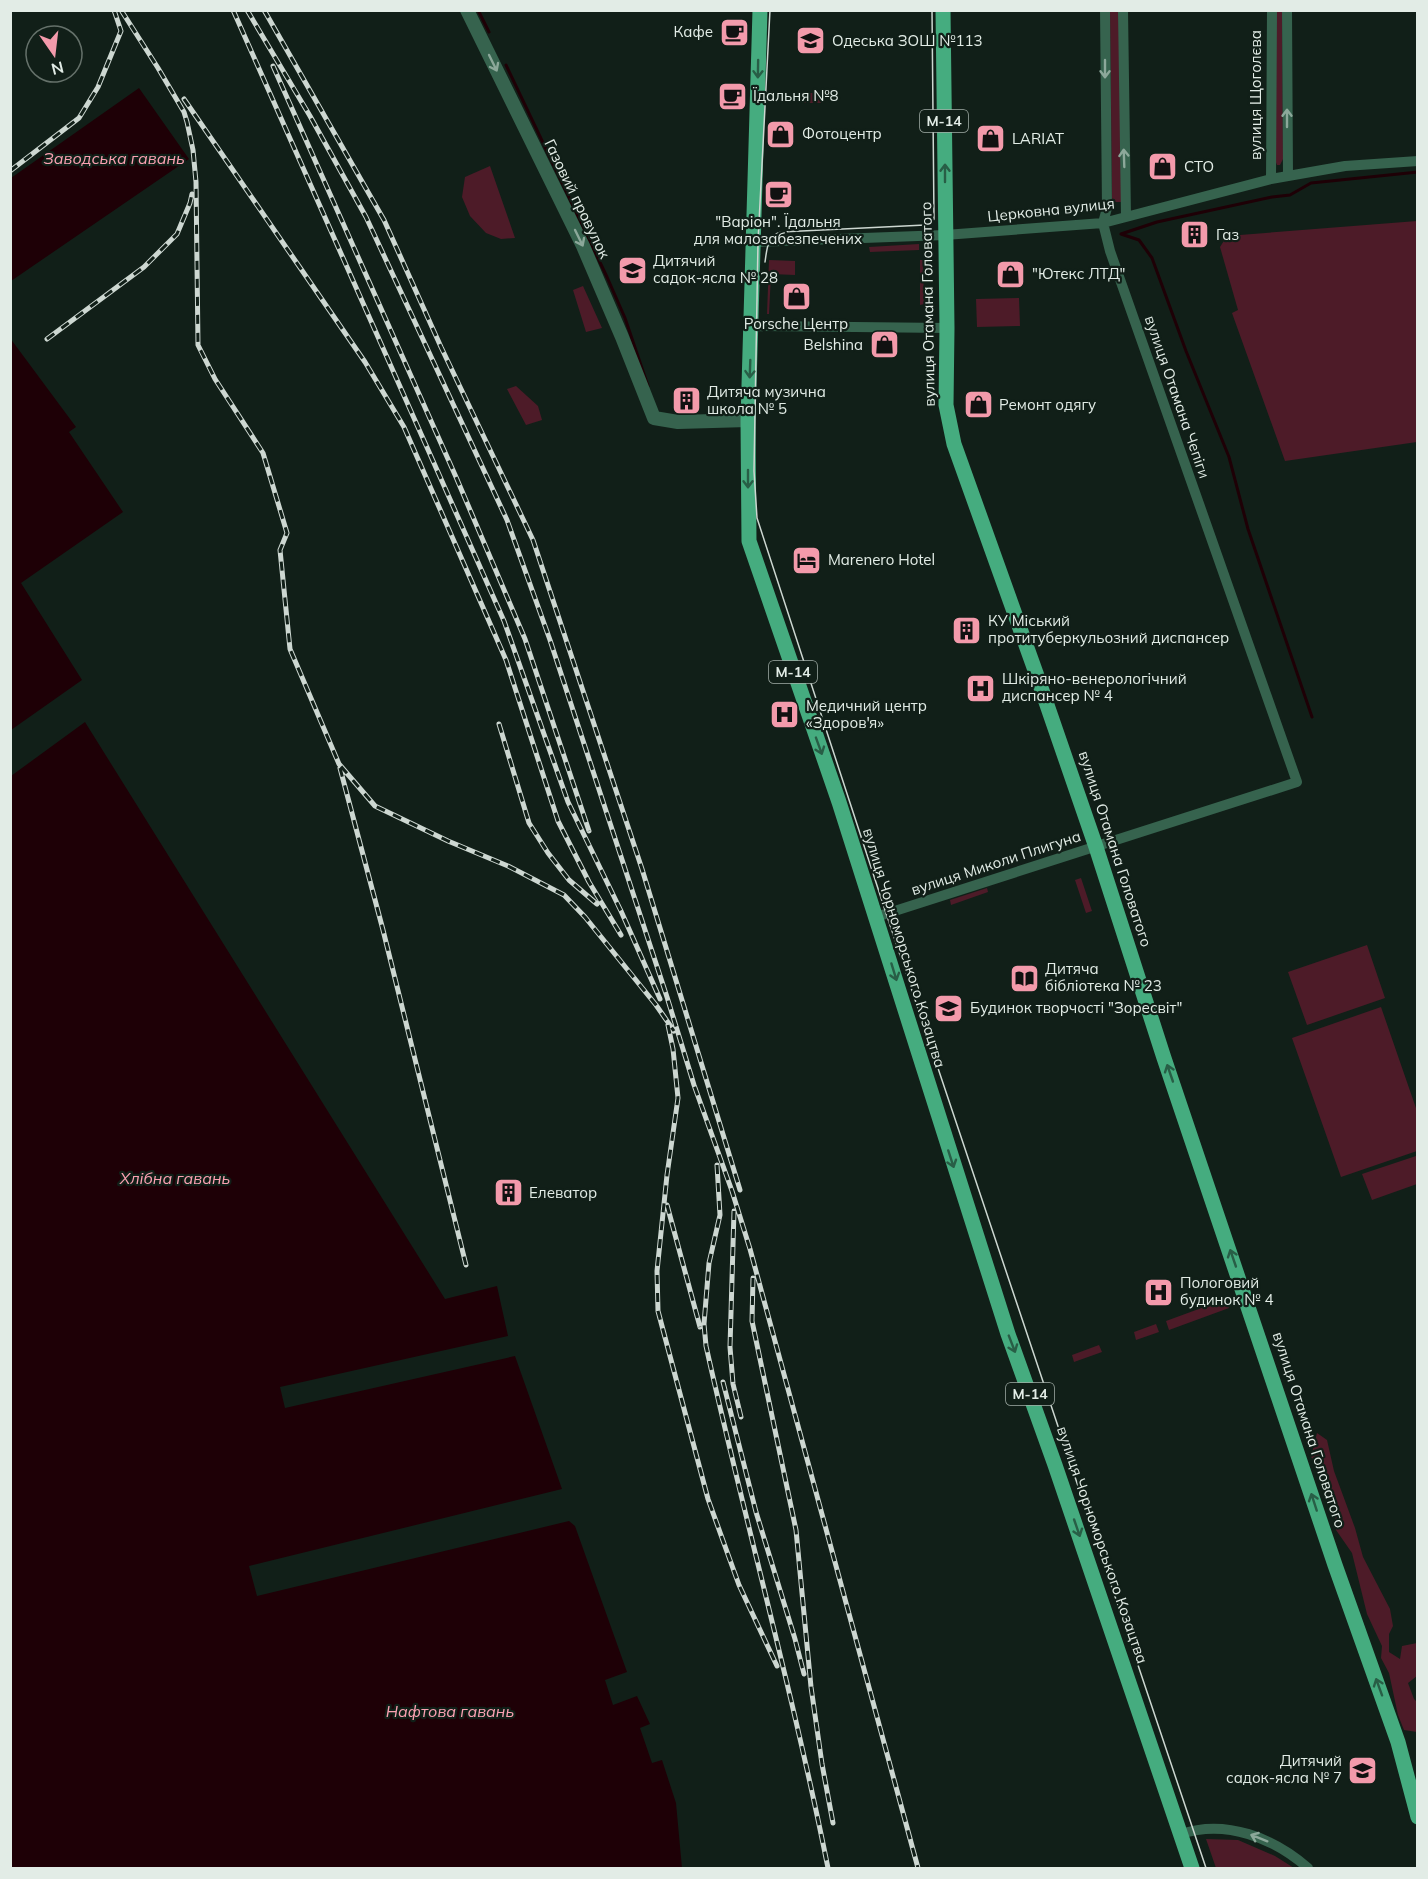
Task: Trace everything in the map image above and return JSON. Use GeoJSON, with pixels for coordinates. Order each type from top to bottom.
{"type":"FeatureCollection","features":[{"type":"Feature","properties":{"kind":"main road","name":"вулиця Чорноморського Козацтва"},"geometry":{"type":"LineString","coordinates":[[760,10],[748,420],[749,541],[876,916],[944,1138],[1008,1334],[1050,1450],[1192,1869]]}},
{"type":"Feature","properties":{"kind":"main road","name":"вулиця Отамана Головатого"},"geometry":{"type":"LineString","coordinates":[[943,10],[946,405],[954,444],[1096,847],[1164,1058],[1335,1565],[1398,1742],[1418,1817]]}},
{"type":"Feature","properties":{"kind":"street","name":"Газовий провулок"},"geometry":{"type":"LineString","coordinates":[[467,10],[583,246],[654,418],[678,422],[748,420]]}},
{"type":"Feature","properties":{"kind":"street","name":"вулиця Отамана Чепіги"},"geometry":{"type":"LineString","coordinates":[[1105,10],[1107,208],[1103,223],[1110,251],[1297,782]]}},
{"type":"Feature","properties":{"kind":"street"},"geometry":{"type":"LineString","coordinates":[[1123,10],[1126,217]]}},
{"type":"Feature","properties":{"kind":"street","name":"вулиця Щоголєва"},"geometry":{"type":"LineString","coordinates":[[1271,179],[1272,10]]}},
{"type":"Feature","properties":{"kind":"street","name":"вулиця Щоголєва"},"geometry":{"type":"LineString","coordinates":[[1287,10],[1288,176]]}},
{"type":"Feature","properties":{"kind":"street","name":"Церковна вулиця"},"geometry":{"type":"LineString","coordinates":[[754,242],[945,235],[1103,223],[1271,179],[1345,166],[1418,161]]}},
{"type":"Feature","properties":{"kind":"street"},"geometry":{"type":"LineString","coordinates":[[751,326],[947,328]]}},
{"type":"Feature","properties":{"kind":"street","name":"вулиця Миколи Плигуна"},"geometry":{"type":"LineString","coordinates":[[876,916],[1297,782]]}},
{"type":"Feature","properties":{"kind":"street"},"geometry":{"type":"LineString","coordinates":[[1181,1834],[1209,1827],[1234,1830],[1281,1848],[1308,1869]]}},
{"type":"Feature","properties":{"kind":"shaded area"},"geometry":{"type":"Polygon","coordinates":[[[1110,11],[1121,11],[1123,202],[1113,202],[1112,198],[1110,11]]]}},
{"type":"Feature","properties":{"kind":"shaded area"},"geometry":{"type":"Polygon","coordinates":[[[1274,11],[1282,11],[1283,159],[1280,165],[1277,165],[1275,160],[1274,11]]]}},
{"type":"Feature","properties":{"kind":"shaded area"},"geometry":{"type":"Polygon","coordinates":[[[804,93],[821,93],[821,103],[804,103],[804,93]]]}},
{"type":"Feature","properties":{"kind":"shaded area"},"geometry":{"type":"Polygon","coordinates":[[[490,166],[515,238],[501,239],[486,233],[470,216],[462,197],[465,177],[490,166]]]}},
{"type":"Feature","properties":{"kind":"shaded area"},"geometry":{"type":"Polygon","coordinates":[[[1417,221],[1417,442],[1285,461],[1232,313],[1238,310],[1220,247],[1227,236],[1417,221]]]}},
{"type":"Feature","properties":{"kind":"shaded area"},"geometry":{"type":"Polygon","coordinates":[[[919,244],[919,250],[870,252],[869,247],[919,244]]]}},
{"type":"Feature","properties":{"kind":"shaded area"},"geometry":{"type":"Polygon","coordinates":[[[769,260],[795,261],[795,275],[771,274],[769,314],[767,314],[769,260]]]}},
{"type":"Feature","properties":{"kind":"shaded area"},"geometry":{"type":"Polygon","coordinates":[[[920,260],[923,260],[924,304],[920,305],[920,260]]]}},
{"type":"Feature","properties":{"kind":"shaded area"},"geometry":{"type":"Polygon","coordinates":[[[583,286],[602,328],[586,332],[573,290],[583,286]]]}},
{"type":"Feature","properties":{"kind":"shaded area"},"geometry":{"type":"Polygon","coordinates":[[[1019,298],[1020,326],[977,327],[976,299],[1019,298]]]}},
{"type":"Feature","properties":{"kind":"shaded area"},"geometry":{"type":"Polygon","coordinates":[[[516,386],[538,406],[542,420],[526,425],[507,389],[516,386]]]}},
{"type":"Feature","properties":{"kind":"shaded area"},"geometry":{"type":"Polygon","coordinates":[[[1081,878],[1092,911],[1086,913],[1075,880],[1081,878]]]}},
{"type":"Feature","properties":{"kind":"shaded area"},"geometry":{"type":"Polygon","coordinates":[[[987,888],[988,892],[951,905],[950,900],[987,888]]]}},
{"type":"Feature","properties":{"kind":"shaded area"},"geometry":{"type":"Polygon","coordinates":[[[1367,945],[1385,998],[1307,1025],[1288,972],[1367,945]]]}},
{"type":"Feature","properties":{"kind":"shaded area"},"geometry":{"type":"Polygon","coordinates":[[[1381,1007],[1417,1111],[1417,1151],[1341,1177],[1292,1038],[1381,1007]]]}},
{"type":"Feature","properties":{"kind":"shaded area"},"geometry":{"type":"Polygon","coordinates":[[[1416,1156],[1417,1184],[1372,1200],[1362,1174],[1416,1156]]]}},
{"type":"Feature","properties":{"kind":"shaded area"},"geometry":{"type":"Polygon","coordinates":[[[1226,1299],[1229,1308],[1169,1330],[1166,1321],[1226,1299]]]}},
{"type":"Feature","properties":{"kind":"shaded area"},"geometry":{"type":"Polygon","coordinates":[[[1156,1324],[1159,1332],[1136,1340],[1134,1332],[1156,1324]]]}},
{"type":"Feature","properties":{"kind":"shaded area"},"geometry":{"type":"Polygon","coordinates":[[[1099,1345],[1102,1352],[1074,1362],[1072,1355],[1099,1345]]]}},
{"type":"Feature","properties":{"kind":"shaded area"},"geometry":{"type":"Polygon","coordinates":[[[1317,1433],[1327,1440],[1334,1471],[1363,1557],[1390,1609],[1393,1626],[1389,1634],[1389,1652],[1400,1659],[1402,1646],[1417,1643],[1417,1676],[1408,1683],[1417,1702],[1417,1732],[1404,1730],[1398,1715],[1389,1673],[1381,1658],[1382,1646],[1367,1614],[1352,1553],[1336,1530],[1335,1517],[1323,1492],[1321,1468],[1311,1457],[1317,1433]]]}},
{"type":"Feature","properties":{"kind":"shaded area"},"geometry":{"type":"Polygon","coordinates":[[[1206,1839],[1238,1840],[1275,1856],[1294,1868],[1216,1868],[1206,1839]]]}},
{"type":"Feature","properties":{"kind":"water","name":"Заводська гавань"},"geometry":{"type":"Polygon","coordinates":[[[139,88],[189,159],[11,281],[11,178],[139,88]]]}},
{"type":"Feature","properties":{"kind":"water"},"geometry":{"type":"Polygon","coordinates":[[[10,338],[76,427],[69,432],[123,512],[21,583],[82,680],[11,730],[10,338]]]}},
{"type":"Feature","properties":{"kind":"water"},"geometry":{"type":"Polygon","coordinates":[[[85,722],[445,1299],[497,1286],[508,1336],[280,1387],[285,1408],[515,1356],[562,1489],[249,1566],[257,1596],[569,1521],[575,1526],[627,1672],[605,1680],[613,1705],[637,1696],[650,1724],[640,1728],[652,1763],[662,1760],[676,1803],[682,1868],[11,1868],[11,776],[85,722]]]}},
{"type":"Feature","properties":{"kind":"waterway"},"geometry":{"type":"LineString","coordinates":[[478,10],[489,32]]}},
{"type":"Feature","properties":{"kind":"waterway"},"geometry":{"type":"LineString","coordinates":[[506,65],[607,277],[625,318],[648,386]]}},
{"type":"Feature","properties":{"kind":"waterway"},"geometry":{"type":"LineString","coordinates":[[1312,717],[1248,529],[1229,457],[1186,351],[1152,258],[1139,240],[1121,234],[1157,222],[1290,195],[1311,183],[1418,172]]}},
{"type":"Feature","properties":{"kind":"tram line"},"geometry":{"type":"LineString","coordinates":[[770,10],[758,242],[754,471],[757,518],[886,913],[1206,1868]]}},
{"type":"Feature","properties":{"kind":"tram line"},"geometry":{"type":"LineString","coordinates":[[765,262],[770,240],[781,232],[925,225],[934,219],[932,10]]}},
{"type":"Feature","properties":{"kind":"railway"},"geometry":{"type":"LineString","coordinates":[[10,171],[79,118],[98,87],[121,31],[114,10]]}},
{"type":"Feature","properties":{"kind":"railway"},"geometry":{"type":"LineString","coordinates":[[121,10],[184,112],[187,122],[196,182],[198,345],[215,379],[263,453],[287,533],[280,550],[290,649],[339,764],[375,806],[448,841],[508,866],[564,895],[585,917],[656,1005],[674,1031]]}},
{"type":"Feature","properties":{"kind":"railway"},"geometry":{"type":"LineString","coordinates":[[233,10],[504,621],[568,802],[621,911],[660,999]]}},
{"type":"Feature","properties":{"kind":"railway"},"geometry":{"type":"LineString","coordinates":[[247,10],[366,217],[507,520],[550,640],[694,1085],[750,1249],[918,1868]]}},
{"type":"Feature","properties":{"kind":"railway"},"geometry":{"type":"LineString","coordinates":[[264,10],[384,220],[441,347],[533,540],[642,869],[740,1190]]}},
{"type":"Feature","properties":{"kind":"railway"},"geometry":{"type":"LineString","coordinates":[[273,66],[456,477],[525,639],[589,831]]}},
{"type":"Feature","properties":{"kind":"railway"},"geometry":{"type":"LineString","coordinates":[[184,99],[365,362],[404,427],[506,660],[558,821],[589,882],[621,935]]}},
{"type":"Feature","properties":{"kind":"railway"},"geometry":{"type":"LineString","coordinates":[[47,339],[144,267],[177,234],[192,194]]}},
{"type":"Feature","properties":{"kind":"railway"},"geometry":{"type":"LineString","coordinates":[[499,724],[529,823],[569,880],[597,904]]}},
{"type":"Feature","properties":{"kind":"railway"},"geometry":{"type":"LineString","coordinates":[[340,768],[383,930],[466,1265]]}},
{"type":"Feature","properties":{"kind":"railway"},"geometry":{"type":"LineString","coordinates":[[668,1025],[678,1098],[657,1271],[658,1311],[708,1499],[739,1585],[777,1666]]}},
{"type":"Feature","properties":{"kind":"railway"},"geometry":{"type":"LineString","coordinates":[[717,1165],[720,1215],[709,1263],[704,1324],[706,1346],[800,1737],[828,1868]]}},
{"type":"Feature","properties":{"kind":"railway"},"geometry":{"type":"LineString","coordinates":[[667,1205],[700,1327]]}},
{"type":"Feature","properties":{"kind":"railway"},"geometry":{"type":"LineString","coordinates":[[734,1211],[730,1347],[733,1384],[741,1417]]}},
{"type":"Feature","properties":{"kind":"railway"},"geometry":{"type":"LineString","coordinates":[[753,1278],[752,1321],[796,1530],[811,1687],[833,1823]]}},
{"type":"Feature","properties":{"kind":"railway"},"geometry":{"type":"LineString","coordinates":[[723,1382],[756,1512],[804,1674]]}},
{"type":"Feature","properties":{"kind":"place","name":"Кафе"},"geometry":{"type":"Point","coordinates":[734,32]}},
{"type":"Feature","properties":{"kind":"place","name":"Одеська ЗОШ №113"},"geometry":{"type":"Point","coordinates":[811,41]}},
{"type":"Feature","properties":{"kind":"place","name":"Їдальня №8"},"geometry":{"type":"Point","coordinates":[732,96]}},
{"type":"Feature","properties":{"kind":"place","name":"Фотоцентр"},"geometry":{"type":"Point","coordinates":[781,134]}},
{"type":"Feature","properties":{"kind":"place","name":"LARIAT"},"geometry":{"type":"Point","coordinates":[991,139]}},
{"type":"Feature","properties":{"kind":"place","name":"СТО"},"geometry":{"type":"Point","coordinates":[1163,167]}},
{"type":"Feature","properties":{"kind":"place","name":"\"Варіон\". Їдальня для малозабезпечених"},"geometry":{"type":"Point","coordinates":[778,195]}},
{"type":"Feature","properties":{"kind":"place","name":"Газ"},"geometry":{"type":"Point","coordinates":[1195,235]}},
{"type":"Feature","properties":{"kind":"place","name":"Дитячий садок-ясла № 28"},"geometry":{"type":"Point","coordinates":[632,270]}},
{"type":"Feature","properties":{"kind":"place","name":"\"Ютекс ЛТД\""},"geometry":{"type":"Point","coordinates":[1011,274]}},
{"type":"Feature","properties":{"kind":"place","name":"Porsche Центр"},"geometry":{"type":"Point","coordinates":[796,297]}},
{"type":"Feature","properties":{"kind":"place","name":"Belshina"},"geometry":{"type":"Point","coordinates":[884,345]}},
{"type":"Feature","properties":{"kind":"place","name":"Дитяча музична школа № 5"},"geometry":{"type":"Point","coordinates":[686,401]}},
{"type":"Feature","properties":{"kind":"place","name":"Ремонт одягу"},"geometry":{"type":"Point","coordinates":[978,405]}},
{"type":"Feature","properties":{"kind":"place","name":"Marenero Hotel"},"geometry":{"type":"Point","coordinates":[807,560]}},
{"type":"Feature","properties":{"kind":"place","name":"КУ Міський протитуберкульозний диспансер"},"geometry":{"type":"Point","coordinates":[967,630]}},
{"type":"Feature","properties":{"kind":"place","name":"Шкіряно-венерологічний диспансер № 4"},"geometry":{"type":"Point","coordinates":[981,688]}},
{"type":"Feature","properties":{"kind":"place","name":"Медичний центр «Здоров'я»"},"geometry":{"type":"Point","coordinates":[785,715]}},
{"type":"Feature","properties":{"kind":"place","name":"Дитяча бібліотека № 23"},"geometry":{"type":"Point","coordinates":[1024,978]}},
{"type":"Feature","properties":{"kind":"place","name":"Будинок творчості \"Зоресвіт\""},"geometry":{"type":"Point","coordinates":[949,1008]}},
{"type":"Feature","properties":{"kind":"place","name":"Елеватор"},"geometry":{"type":"Point","coordinates":[508,1193]}},
{"type":"Feature","properties":{"kind":"place","name":"Пологовий будинок № 4"},"geometry":{"type":"Point","coordinates":[1159,1292]}},
{"type":"Feature","properties":{"kind":"place","name":"Дитячий садок-ясла № 7"},"geometry":{"type":"Point","coordinates":[1363,1770]}},
{"type":"Feature","properties":{"kind":"water label","name":"Хлібна гавань"},"geometry":{"type":"Point","coordinates":[175,1178]}},
{"type":"Feature","properties":{"kind":"water label","name":"Нафтова гавань"},"geometry":{"type":"Point","coordinates":[450,1711]}}]}
